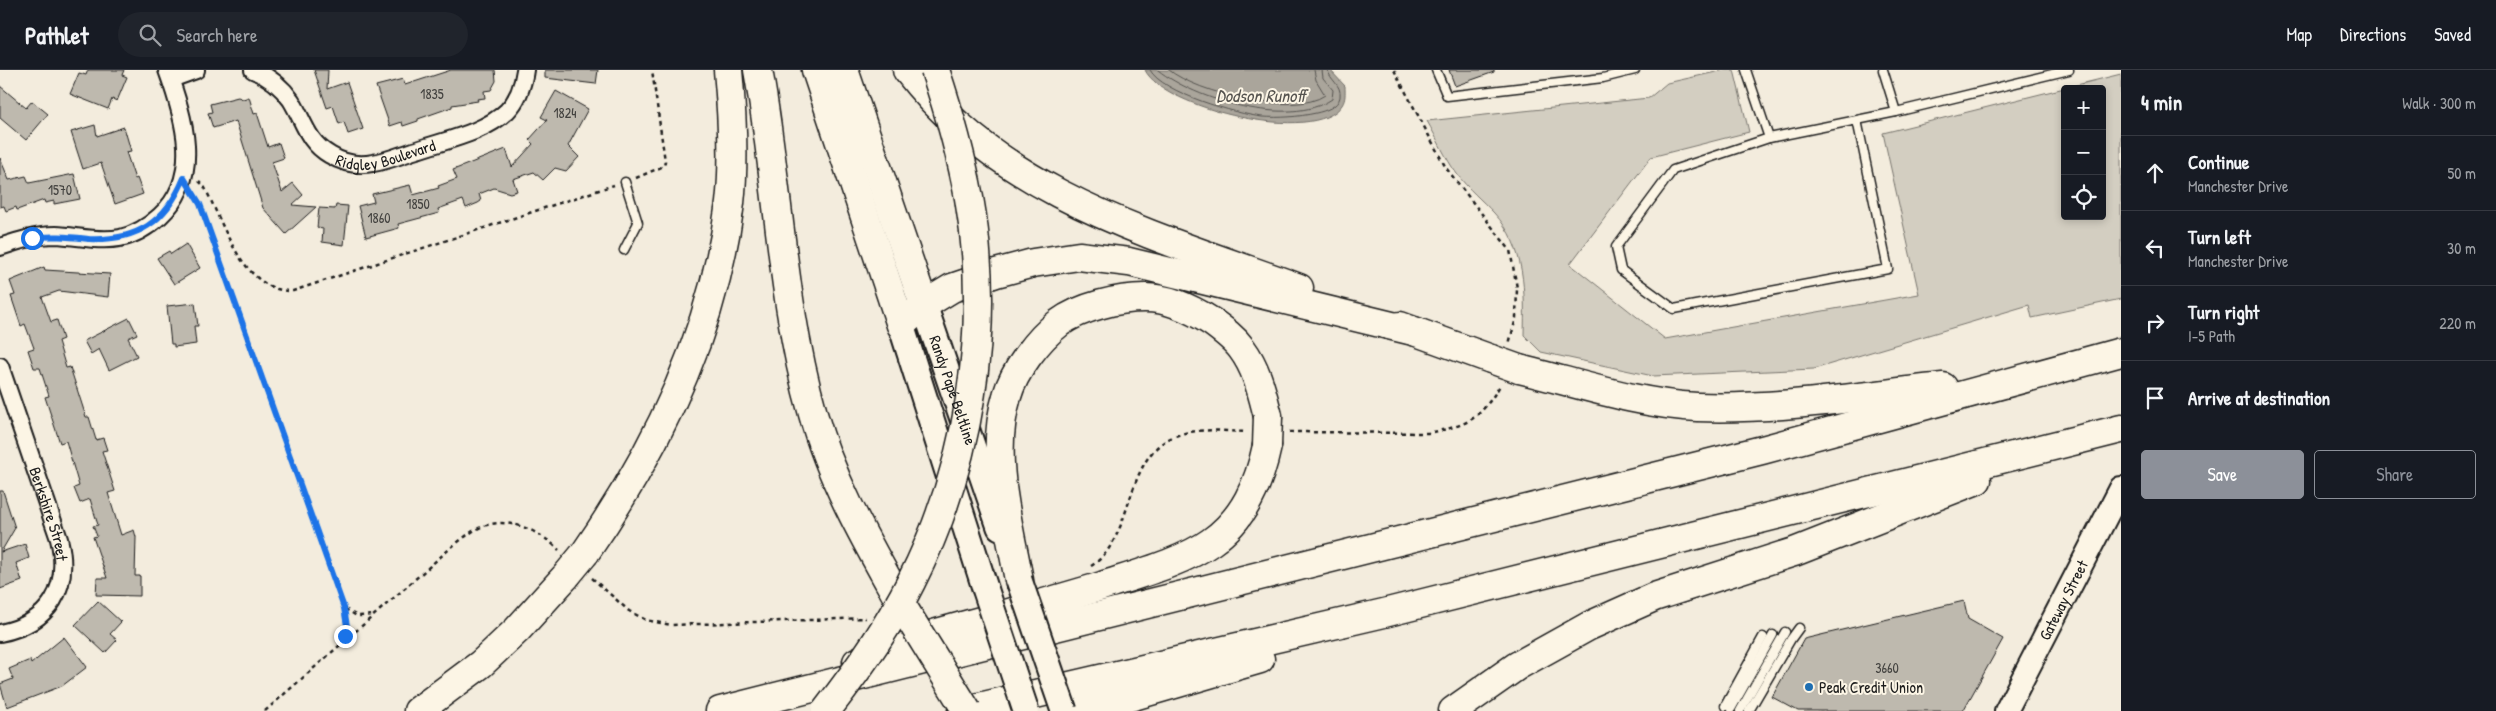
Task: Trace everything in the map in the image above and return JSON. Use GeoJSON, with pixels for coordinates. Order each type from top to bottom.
{"type":"FeatureCollection","features":[{"type":"Feature","properties":{"kind":"highway"},"geometry":{"type":"LineString","coordinates":[[418,711],[481,664],[517,630],[566,576],[585,553],[626,493],[671,408],[688,366],[716,275],[730,202],[732,152],[728,70]]}},
{"type":"Feature","properties":{"kind":"highway"},"geometry":{"type":"LineString","coordinates":[[758,70],[793,319],[813,415],[828,457],[853,514],[904,609],[967,711]]}},
{"type":"Feature","properties":{"kind":"highway","name":"Randy Papé Beltline"},"geometry":{"type":"LineString","coordinates":[[816,70],[900,325]]}},
{"type":"Feature","properties":{"kind":"highway","name":"Randy Papé Beltline"},"geometry":{"type":"LineString","coordinates":[[844,70],[924,305]]}},
{"type":"Feature","properties":{"kind":"highway"},"geometry":{"type":"LineString","coordinates":[[907,70],[969,136],[1022,174],[1100,214],[1519,368],[1636,398],[1696,407],[1813,401],[2030,378]]}},
{"type":"Feature","properties":{"kind":"highway"},"geometry":{"type":"LineString","coordinates":[[826,711],[870,653],[911,582],[945,499],[966,418],[976,336],[976,254],[969,198],[958,145],[935,70]]}},
{"type":"Feature","properties":{"kind":"highway"},"geometry":{"type":"LineString","coordinates":[[900,325],[924,305],[952,288],[996,272],[1033,263],[1079,256],[1129,262],[1417,332]]}},
{"type":"Feature","properties":{"kind":"highway"},"geometry":{"type":"LineString","coordinates":[[803,690],[884,648],[1057,600],[1137,575],[1211,542],[1247,506],[1261,473],[1267,446],[1268,416],[1254,369],[1242,349],[1228,333],[1195,311],[1172,302],[1145,298],[1100,304],[1059,323],[1025,359],[1007,396],[1000,435],[1002,486],[1018,580]]}},
{"type":"Feature","properties":{"kind":"highway"},"geometry":{"type":"LineString","coordinates":[[720,711],[1762,450],[2121,352]]}},
{"type":"Feature","properties":{"kind":"highway"},"geometry":{"type":"LineString","coordinates":[[962,711],[1384,613],[2121,429]]}},
{"type":"Feature","properties":{"kind":"highway"},"geometry":{"type":"LineString","coordinates":[[1453,711],[1517,666],[1589,626],[1646,601],[1794,552],[2080,439]]}},
{"type":"Feature","properties":{"kind":"highway"},"geometry":{"type":"LineString","coordinates":[[1082,711],[1310,645],[1384,613]]}},
{"type":"Feature","properties":{"kind":"main road","name":"Randy Papé Beltline"},"geometry":{"type":"LineString","coordinates":[[924,305],[1064,711]]}},
{"type":"Feature","properties":{"kind":"main road","name":"Randy Papé Beltline"},"geometry":{"type":"LineString","coordinates":[[900,325],[1026,711]]}},
{"type":"Feature","properties":{"kind":"main road","name":"Gateway Street"},"geometry":{"type":"LineString","coordinates":[[2006,711],[2121,488]]}},
{"type":"Feature","properties":{"kind":"street"},"geometry":{"type":"LineString","coordinates":[[0,248],[44,236],[103,239],[134,234],[155,221],[167,210],[176,197],[185,173],[187,155],[185,130],[169,75],[196,70]]}},
{"type":"Feature","properties":{"kind":"street","name":"Ridgley Boulevard"},"geometry":{"type":"LineString","coordinates":[[253,70],[268,78],[284,91],[296,109],[305,131],[319,148],[343,161],[364,164],[383,161],[456,136],[483,126],[500,117],[515,101],[523,81],[524,70]]}},
{"type":"Feature","properties":{"kind":"street","name":"Berkshire Street"},"geometry":{"type":"LineString","coordinates":[[0,366],[59,539],[63,560],[59,585],[46,611],[24,627],[0,633]]}},
{"type":"Feature","properties":{"kind":"lane"},"geometry":{"type":"LineString","coordinates":[[1436,70],[1447,96],[1603,78],[1635,70]]}},
{"type":"Feature","properties":{"kind":"lane"},"geometry":{"type":"LineString","coordinates":[[1600,70],[1603,78]]}},
{"type":"Feature","properties":{"kind":"lane"},"geometry":{"type":"LineString","coordinates":[[1746,70],[1769,138]]}},
{"type":"Feature","properties":{"kind":"lane"},"geometry":{"type":"LineString","coordinates":[[1883,70],[1896,112]]}},
{"type":"Feature","properties":{"kind":"lane"},"geometry":{"type":"LineString","coordinates":[[1857,120],[1888,269],[1674,309],[1621,270],[1616,247],[1673,170],[1769,138],[1896,112],[2069,70]]}},
{"type":"Feature","properties":{"kind":"lane"},"geometry":{"type":"LineString","coordinates":[[624,250],[638,223],[625,182]]}},
{"type":"Feature","properties":{"kind":"lane"},"geometry":{"type":"LineString","coordinates":[[1749,711],[1790,639],[1800,628]]}},
{"type":"Feature","properties":{"kind":"lane"},"geometry":{"type":"LineString","coordinates":[[1740,711],[1784,632]]}},
{"type":"Feature","properties":{"kind":"lane"},"geometry":{"type":"LineString","coordinates":[[1763,637],[1728,707],[1773,635]]}},
{"type":"Feature","properties":{"kind":"path"},"geometry":{"type":"LineString","coordinates":[[185,173],[204,186],[234,248],[247,268],[266,284],[282,292],[293,291],[658,171],[664,166],[665,161],[652,70]]}},
{"type":"Feature","properties":{"kind":"path"},"geometry":{"type":"LineString","coordinates":[[185,173],[200,204],[344,608],[347,626],[345,636],[339,648]]}},
{"type":"Feature","properties":{"kind":"path"},"geometry":{"type":"LineString","coordinates":[[344,608],[357,616],[376,614]]}},
{"type":"Feature","properties":{"kind":"shaded area"},"geometry":{"type":"Polygon","coordinates":[[[1725,70],[1734,70],[1749,132],[1651,157],[1570,264],[1665,339],[1919,294],[1883,133],[2061,89],[2061,220],[2106,220],[2106,85],[2077,85],[2121,74],[2121,299],[2032,318],[2029,305],[1814,369],[1653,376],[1541,352],[1524,335],[1523,286],[1518,255],[1512,240],[1505,226],[1457,174],[1427,121],[1649,98],[1667,83],[1725,70]]]}},
{"type":"Feature","properties":{"kind":"water","name":"Dodson Runoff"},"geometry":{"type":"Polygon","coordinates":[[[1145,70],[1330,70],[1345,86],[1345,98],[1342,105],[1327,117],[1303,122],[1273,122],[1240,117],[1208,109],[1180,97],[1158,84],[1145,70]]]}},
{"type":"Feature","properties":{"kind":"building"},"geometry":{"type":"Polygon","coordinates":[[[88,70],[124,70],[122,75],[127,77],[117,101],[112,99],[108,109],[70,94],[79,73],[86,75],[88,70]]]}},
{"type":"Feature","properties":{"kind":"building"},"geometry":{"type":"Polygon","coordinates":[[[314,70],[328,70],[327,89],[347,82],[363,129],[348,134],[344,122],[339,124],[333,106],[327,108],[314,70]]]}},
{"type":"Feature","properties":{"kind":"building"},"geometry":{"type":"Polygon","coordinates":[[[451,70],[495,70],[496,81],[491,90],[484,91],[485,98],[477,99],[478,101],[452,105],[452,107],[403,126],[402,122],[390,126],[376,86],[403,79],[405,85],[451,70]]]}},
{"type":"Feature","properties":{"kind":"building"},"geometry":{"type":"Polygon","coordinates":[[[545,70],[598,70],[596,84],[545,78],[545,70]]]}},
{"type":"Feature","properties":{"kind":"building"},"geometry":{"type":"Polygon","coordinates":[[[1449,70],[1494,70],[1494,72],[1455,86],[1449,70]]]}},
{"type":"Feature","properties":{"kind":"building"},"geometry":{"type":"Polygon","coordinates":[[[0,86],[26,108],[32,101],[48,114],[26,140],[0,118],[0,86]]]}},
{"type":"Feature","properties":{"kind":"building"},"geometry":{"type":"Polygon","coordinates":[[[556,91],[588,109],[568,146],[579,157],[566,171],[555,168],[543,180],[534,172],[513,179],[517,191],[510,193],[494,188],[479,194],[481,201],[466,208],[463,200],[438,209],[439,213],[398,224],[399,228],[366,237],[358,206],[374,202],[372,194],[410,185],[413,195],[439,188],[438,186],[457,179],[453,170],[506,149],[512,167],[533,144],[529,140],[547,120],[541,117],[556,91]]]}},
{"type":"Feature","properties":{"kind":"building"},"geometry":{"type":"Polygon","coordinates":[[[238,97],[243,99],[249,97],[254,114],[257,113],[268,147],[279,143],[284,158],[272,162],[282,192],[293,183],[303,195],[292,205],[316,207],[286,234],[263,208],[236,121],[213,128],[208,113],[212,112],[210,104],[238,97]]]}},
{"type":"Feature","properties":{"kind":"building"},"geometry":{"type":"Polygon","coordinates":[[[95,125],[97,136],[124,127],[131,151],[126,152],[135,179],[137,178],[143,194],[115,204],[101,163],[83,169],[71,132],[95,125]]]}},
{"type":"Feature","properties":{"kind":"building"},"geometry":{"type":"Polygon","coordinates":[[[0,158],[9,180],[26,176],[29,183],[74,174],[80,199],[54,204],[54,201],[45,203],[44,200],[17,210],[16,207],[6,211],[4,206],[0,207],[0,158]]]}},
{"type":"Feature","properties":{"kind":"building"},"geometry":{"type":"Polygon","coordinates":[[[336,205],[348,206],[344,245],[322,242],[323,229],[317,228],[319,208],[335,209],[336,205]]]}},
{"type":"Feature","properties":{"kind":"building"},"geometry":{"type":"Polygon","coordinates":[[[186,244],[200,268],[174,284],[157,258],[169,251],[171,254],[186,244]]]}},
{"type":"Feature","properties":{"kind":"building"},"geometry":{"type":"Polygon","coordinates":[[[44,267],[45,270],[110,274],[108,297],[59,291],[42,297],[51,322],[57,320],[63,339],[58,341],[66,368],[70,367],[86,417],[89,417],[96,440],[103,438],[107,450],[102,451],[115,491],[108,493],[121,535],[134,530],[136,537],[135,576],[140,576],[140,596],[96,595],[97,578],[107,578],[93,537],[97,536],[93,526],[98,525],[90,499],[80,503],[74,488],[79,486],[66,441],[60,443],[45,397],[49,396],[40,368],[34,368],[28,350],[34,348],[25,324],[21,326],[11,296],[15,295],[10,281],[44,267]]]}},
{"type":"Feature","properties":{"kind":"building"},"geometry":{"type":"Polygon","coordinates":[[[195,303],[198,326],[194,326],[196,344],[174,347],[174,344],[171,344],[167,306],[195,303]]]}},
{"type":"Feature","properties":{"kind":"building"},"geometry":{"type":"Polygon","coordinates":[[[129,318],[137,334],[128,338],[137,356],[109,370],[99,349],[91,354],[84,341],[129,318]]]}},
{"type":"Feature","properties":{"kind":"building"},"geometry":{"type":"Polygon","coordinates":[[[0,491],[3,491],[15,528],[1,552],[25,544],[29,558],[16,563],[22,581],[0,589],[0,491]]]}},
{"type":"Feature","properties":{"kind":"building"},"geometry":{"type":"Polygon","coordinates":[[[98,601],[121,622],[110,634],[117,640],[105,653],[75,625],[98,601]]]}},
{"type":"Feature","properties":{"kind":"building"},"geometry":{"type":"Polygon","coordinates":[[[1964,601],[1968,619],[2003,639],[1963,711],[1798,711],[1772,697],[1804,639],[1964,601]]]}},
{"type":"Feature","properties":{"kind":"building"},"geometry":{"type":"Polygon","coordinates":[[[64,637],[87,667],[62,686],[7,707],[0,684],[13,679],[9,669],[30,660],[31,664],[64,637]]]}},
{"type":"Feature","properties":{"kind":"place","name":"Peak Credit Union"},"geometry":{"type":"Point","coordinates":[1809,687]}},
{"type":"Feature","properties":{"kind":"route"},"geometry":{"type":"LineString","coordinates":[[32,238],[58,235],[103,239],[120,238],[134,234],[155,221],[167,210],[176,197],[184,178],[200,204],[344,608],[347,626],[345,636]]}}]}
